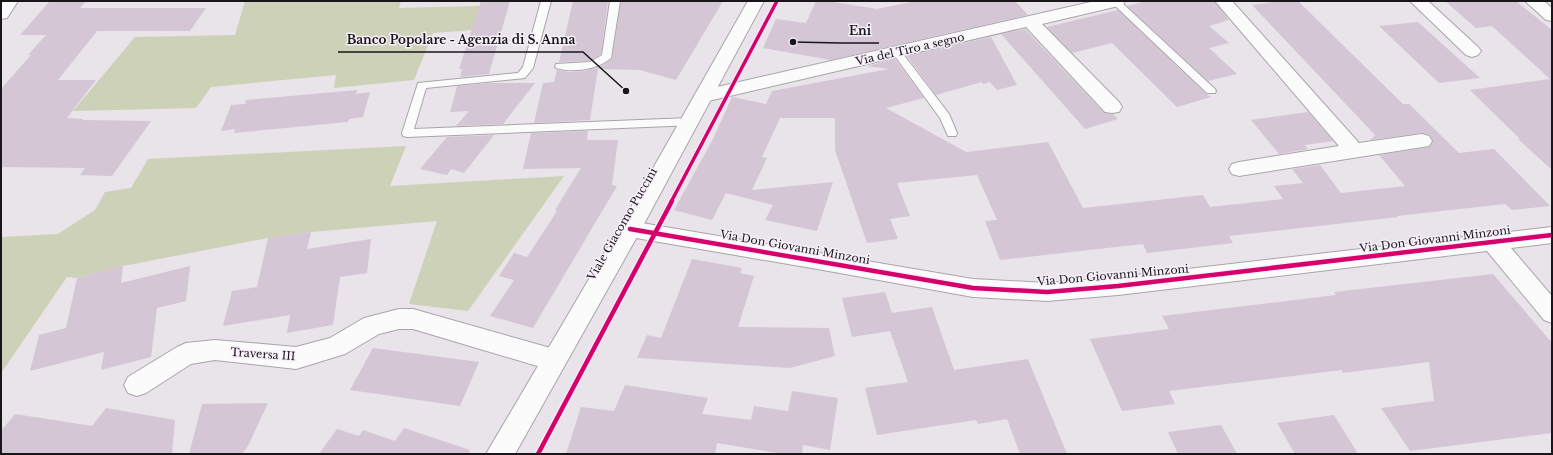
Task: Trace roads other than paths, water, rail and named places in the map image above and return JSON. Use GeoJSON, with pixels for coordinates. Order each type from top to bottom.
{"type":"FeatureCollection","features":[{"type":"Feature","properties":{"kind":"street","name":"Viale Giacomo Puccini"},"geometry":{"type":"LineString","coordinates":[[500,454],[630,229],[756,1]]}},
{"type":"Feature","properties":{"kind":"street","name":"Via del Tiro a segno"},"geometry":{"type":"LineString","coordinates":[[704,96],[1116,1]]}},
{"type":"Feature","properties":{"kind":"street"},"geometry":{"type":"LineString","coordinates":[[1223,1],[1354,151]]}},
{"type":"Feature","properties":{"kind":"street"},"geometry":{"type":"LineString","coordinates":[[1418,1],[1472,51]]}},
{"type":"Feature","properties":{"kind":"street"},"geometry":{"type":"LineString","coordinates":[[1533,1],[1552,16]]}},
{"type":"Feature","properties":{"kind":"street"},"geometry":{"type":"LineString","coordinates":[[1030,21],[1112,107]]}},
{"type":"Feature","properties":{"kind":"street"},"geometry":{"type":"LineString","coordinates":[[1239,169],[1422,141]]}},
{"type":"Feature","properties":{"kind":"street","name":"Via Don Giovanni Minzoni"},"geometry":{"type":"LineString","coordinates":[[630,229],[973,288],[1047,292],[1118,286],[1552,235]]}},
{"type":"Feature","properties":{"kind":"street"},"geometry":{"type":"LineString","coordinates":[[1492,242],[1552,313]]}},
{"type":"Feature","properties":{"kind":"street","name":"Traversa III"},"geometry":{"type":"LineString","coordinates":[[136,385],[186,354],[215,350],[296,358],[336,347],[373,325],[399,319],[413,319],[554,360]]}},
{"type":"Feature","properties":{"kind":"lane"},"geometry":{"type":"LineString","coordinates":[[546,1],[528,68],[521,76],[422,86],[407,133],[690,122]]}},
{"type":"Feature","properties":{"kind":"lane"},"geometry":{"type":"LineString","coordinates":[[560,66],[588,65],[601,62],[607,56],[615,1]]}},
{"type":"Feature","properties":{"kind":"lane"},"geometry":{"type":"LineString","coordinates":[[1116,1],[1211,91]]}},
{"type":"Feature","properties":{"kind":"lane"},"geometry":{"type":"LineString","coordinates":[[897,52],[945,117],[952,133]]}},
{"type":"Feature","properties":{"kind":"place","name":"Eni"},"geometry":{"type":"Point","coordinates":[793,42]}},
{"type":"Feature","properties":{"kind":"place","name":"Banco Popolare - Agenzia di S. Anna"},"geometry":{"type":"Point","coordinates":[626,91]}}]}
